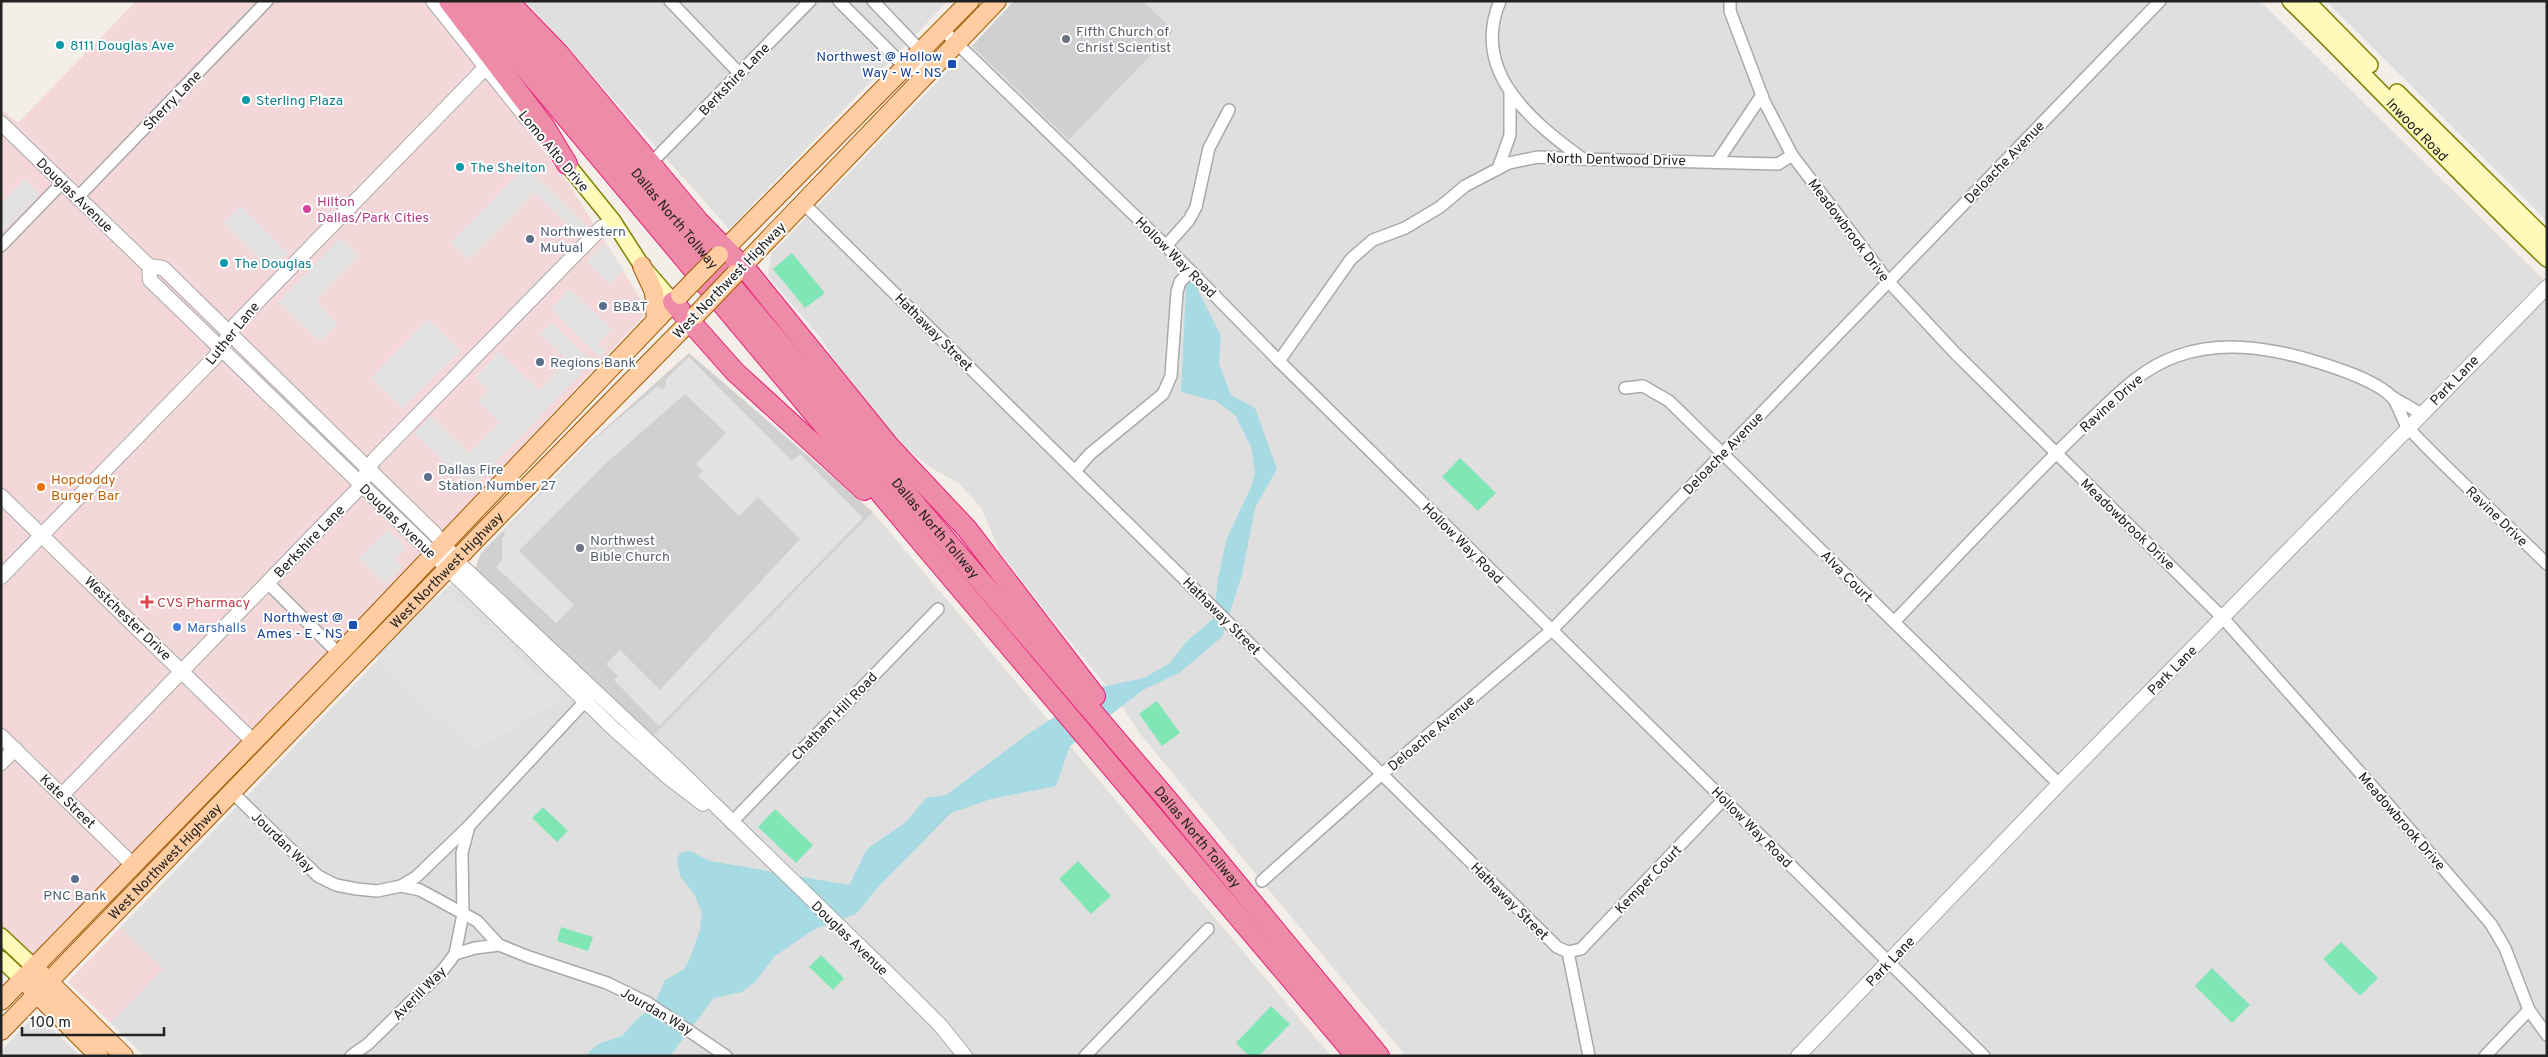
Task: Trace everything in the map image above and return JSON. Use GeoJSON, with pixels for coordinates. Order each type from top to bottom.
{"type":"FeatureCollection","features":[{"type":"Feature","properties":{"kind":"highway"},"geometry":{"type":"LineString","coordinates":[[449,1],[544,126],[567,164]]}},
{"type":"Feature","properties":{"kind":"highway","name":"Dallas North Tollway"},"geometry":{"type":"LineString","coordinates":[[469,1],[923,544],[1356,1056]]}},
{"type":"Feature","properties":{"kind":"highway","name":"Dallas North Tollway"},"geometry":{"type":"LineString","coordinates":[[492,1],[909,497],[1166,798],[1379,1056]]}},
{"type":"Feature","properties":{"kind":"highway"},"geometry":{"type":"LineString","coordinates":[[508,1],[559,54],[722,252],[889,446],[967,529],[1096,697],[1166,798]]}},
{"type":"Feature","properties":{"kind":"highway"},"geometry":{"type":"LineString","coordinates":[[677,299],[735,372],[923,544]]}},
{"type":"Feature","properties":{"kind":"main road","name":"West Northwest Highway"},"geometry":{"type":"LineString","coordinates":[[1,1001],[339,654],[656,320],[970,1]]}},
{"type":"Feature","properties":{"kind":"main road","name":"West Northwest Highway"},"geometry":{"type":"LineString","coordinates":[[1,1031],[452,564],[692,319],[997,1]]}},
{"type":"Feature","properties":{"kind":"main road","name":"Inwood Road"},"geometry":{"type":"LineString","coordinates":[[2290,1],[2371,73]]}},
{"type":"Feature","properties":{"kind":"main road","name":"Inwood Road"},"geometry":{"type":"LineString","coordinates":[[2307,1],[2371,73],[2454,157],[2547,259]]}},
{"type":"Feature","properties":{"kind":"main road","name":"Inwood Road"},"geometry":{"type":"LineString","coordinates":[[2454,157],[2547,240]]}},
{"type":"Feature","properties":{"kind":"main road","name":"Lomo Alto Drive"},"geometry":{"type":"LineString","coordinates":[[567,164],[613,222],[642,266],[677,299]]}},
{"type":"Feature","properties":{"kind":"main road"},"geometry":{"type":"LineString","coordinates":[[642,266],[654,292],[656,320]]}},
{"type":"Feature","properties":{"kind":"main road"},"geometry":{"type":"LineString","coordinates":[[471,515],[485,530]]}},
{"type":"Feature","properties":{"kind":"main road"},"geometry":{"type":"LineString","coordinates":[[197,829],[202,810],[253,758],[254,742]]}},
{"type":"Feature","properties":{"kind":"main road"},"geometry":{"type":"LineString","coordinates":[[1,936],[28,973],[43,988],[124,1056]]}},
{"type":"Feature","properties":{"kind":"main road"},"geometry":{"type":"LineString","coordinates":[[1,959],[28,973]]}},
{"type":"Feature","properties":{"kind":"main road"},"geometry":{"type":"LineString","coordinates":[[43,988],[99,1056]]}},
{"type":"Feature","properties":{"kind":"street","name":"Sherry Lane"},"geometry":{"type":"LineString","coordinates":[[77,198],[267,1]]}},
{"type":"Feature","properties":{"kind":"street","name":"Lomo Alto Drive"},"geometry":{"type":"LineString","coordinates":[[433,1],[484,68],[567,164]]}},
{"type":"Feature","properties":{"kind":"street"},"geometry":{"type":"LineString","coordinates":[[670,1],[739,74]]}},
{"type":"Feature","properties":{"kind":"street","name":"Berkshire Lane"},"geometry":{"type":"LineString","coordinates":[[658,156],[810,1]]}},
{"type":"Feature","properties":{"kind":"street"},"geometry":{"type":"LineString","coordinates":[[839,1],[905,67],[927,74]]}},
{"type":"Feature","properties":{"kind":"street"},"geometry":{"type":"LineString","coordinates":[[873,1],[921,51],[927,74]]}},
{"type":"Feature","properties":{"kind":"street"},"geometry":{"type":"LineString","coordinates":[[1500,1],[1494,15],[1493,45],[1498,72],[1510,93],[1540,127],[1583,159]]}},
{"type":"Feature","properties":{"kind":"street","name":"Meadowbrook Drive"},"geometry":{"type":"LineString","coordinates":[[1730,1],[1730,11],[1762,95],[1792,155],[1888,281],[1955,353],[2223,618],[2490,924],[2505,948],[2529,1010],[2547,1036]]}},
{"type":"Feature","properties":{"kind":"street","name":"Deloache Avenue"},"geometry":{"type":"LineString","coordinates":[[1262,881],[1382,774],[1552,630],[2160,1]]}},
{"type":"Feature","properties":{"kind":"street","name":"Hollow Way Road"},"geometry":{"type":"LineString","coordinates":[[942,30],[1166,246],[1280,361],[1984,1056]]}},
{"type":"Feature","properties":{"kind":"street","name":"Luther Lane"},"geometry":{"type":"LineString","coordinates":[[1,576],[215,357],[230,333],[264,295],[484,68]]}},
{"type":"Feature","properties":{"kind":"street"},"geometry":{"type":"LineString","coordinates":[[1498,169],[1510,135],[1510,93]]}},
{"type":"Feature","properties":{"kind":"street"},"geometry":{"type":"LineString","coordinates":[[1717,162],[1762,95]]}},
{"type":"Feature","properties":{"kind":"street"},"geometry":{"type":"LineString","coordinates":[[1166,246],[1189,220],[1196,207],[1209,148],[1229,110]]}},
{"type":"Feature","properties":{"kind":"street","name":"Douglas Avenue"},"geometry":{"type":"LineString","coordinates":[[1,123],[148,266],[163,268],[368,468],[452,564],[653,755],[731,823],[928,1013],[965,1056]]}},
{"type":"Feature","properties":{"kind":"street","name":"North Dentwood Drive"},"geometry":{"type":"LineString","coordinates":[[1280,361],[1351,259],[1373,240],[1405,228],[1440,206],[1465,186],[1509,163],[1538,157],[1778,164],[1792,155]]}},
{"type":"Feature","properties":{"kind":"street"},"geometry":{"type":"LineString","coordinates":[[1,246],[62,183]]}},
{"type":"Feature","properties":{"kind":"street","name":"Hathaway Street"},"geometry":{"type":"LineString","coordinates":[[803,203],[1557,947],[1568,952]]}},
{"type":"Feature","properties":{"kind":"street","name":"Berkshire Lane"},"geometry":{"type":"LineString","coordinates":[[62,795],[184,672],[361,486],[368,468],[601,228],[613,222]]}},
{"type":"Feature","properties":{"kind":"street","name":"Douglas Avenue"},"geometry":{"type":"LineString","coordinates":[[148,266],[150,280],[361,486],[438,550]]}},
{"type":"Feature","properties":{"kind":"street"},"geometry":{"type":"LineString","coordinates":[[1075,471],[1090,454],[1163,394],[1170,376],[1177,292],[1180,282],[1191,271]]}},
{"type":"Feature","properties":{"kind":"street","name":"Park Lane"},"geometry":{"type":"LineString","coordinates":[[1798,1056],[2059,784],[2547,286]]}},
{"type":"Feature","properties":{"kind":"street","name":"Ravine Drive"},"geometry":{"type":"LineString","coordinates":[[1894,622],[2056,454],[2144,372],[2177,356],[2208,348],[2231,346],[2260,348],[2300,357],[2339,369],[2370,383],[2422,414]]}},
{"type":"Feature","properties":{"kind":"street","name":"Alva Court"},"geometry":{"type":"LineString","coordinates":[[1625,388],[1643,386],[1669,401],[2059,784]]}},
{"type":"Feature","properties":{"kind":"street","name":"Ravine Drive"},"geometry":{"type":"LineString","coordinates":[[2392,397],[2408,428],[2547,564]]}},
{"type":"Feature","properties":{"kind":"street"},"geometry":{"type":"LineString","coordinates":[[293,419],[305,406]]}},
{"type":"Feature","properties":{"kind":"street"},"geometry":{"type":"LineString","coordinates":[[309,435],[321,422]]}},
{"type":"Feature","properties":{"kind":"street","name":"Westchester Drive"},"geometry":{"type":"LineString","coordinates":[[1,496],[254,742]]}},
{"type":"Feature","properties":{"kind":"street"},"geometry":{"type":"LineString","coordinates":[[268,583],[339,654]]}},
{"type":"Feature","properties":{"kind":"street","name":"Chatham Hill Road"},"geometry":{"type":"LineString","coordinates":[[731,823],[938,609]]}},
{"type":"Feature","properties":{"kind":"street","name":"Averill Way"},"geometry":{"type":"LineString","coordinates":[[401,886],[416,876],[469,826],[591,696]]}},
{"type":"Feature","properties":{"kind":"street","name":"Kate Street"},"geometry":{"type":"LineString","coordinates":[[1,736],[134,866]]}},
{"type":"Feature","properties":{"kind":"street"},"geometry":{"type":"LineString","coordinates":[[1,763],[15,749]]}},
{"type":"Feature","properties":{"kind":"street","name":"Jourdan Way"},"geometry":{"type":"LineString","coordinates":[[232,792],[318,876],[336,885],[357,889],[377,890],[401,886],[420,890],[477,921],[499,945],[607,983],[648,1004],[726,1056]]}},
{"type":"Feature","properties":{"kind":"street","name":"Kemper Court"},"geometry":{"type":"LineString","coordinates":[[1568,952],[1581,950],[1724,799]]}},
{"type":"Feature","properties":{"kind":"street","name":"Averill Way"},"geometry":{"type":"LineString","coordinates":[[351,1056],[368,1044],[443,970],[455,954],[463,914],[462,852],[469,826]]}},
{"type":"Feature","properties":{"kind":"street"},"geometry":{"type":"LineString","coordinates":[[1085,1056],[1208,930]]}},
{"type":"Feature","properties":{"kind":"street","name":"Jourdan Way"},"geometry":{"type":"LineString","coordinates":[[455,954],[475,948],[499,945]]}},
{"type":"Feature","properties":{"kind":"street"},"geometry":{"type":"LineString","coordinates":[[1568,952],[1589,1056]]}},
{"type":"Feature","properties":{"kind":"street"},"geometry":{"type":"LineString","coordinates":[[2485,1056],[2529,1010]]}},
{"type":"Feature","properties":{"kind":"shaded area"},"geometry":{"type":"Polygon","coordinates":[[[136,1],[427,1],[569,184],[648,311],[347,634],[30,959],[1,931],[1,109],[18,123],[136,1]]]}},
{"type":"Feature","properties":{"kind":"shaded area"},"geometry":{"type":"Polygon","coordinates":[[[522,1],[948,1],[729,229],[532,8],[522,1]]]}},
{"type":"Feature","properties":{"kind":"shaded area"},"geometry":{"type":"Polygon","coordinates":[[[1014,1],[1143,1],[1174,31],[1069,140],[972,46],[1014,1]]]}},
{"type":"Feature","properties":{"kind":"shaded area"},"geometry":{"type":"Polygon","coordinates":[[[1143,1],[2260,1],[2547,283],[2547,1056],[1406,1056],[1141,735],[1118,700],[1000,552],[981,508],[959,483],[931,468],[905,447],[873,415],[838,368],[824,342],[768,276],[771,254],[972,46],[1070,139],[1174,31],[1143,1]]]}},
{"type":"Feature","properties":{"kind":"shaded area"},"geometry":{"type":"Polygon","coordinates":[[[2326,1],[2547,1],[2547,221],[2326,1]]]}},
{"type":"Feature","properties":{"kind":"shaded area"},"geometry":{"type":"Polygon","coordinates":[[[526,166],[590,229],[582,239],[535,193],[469,260],[451,243],[526,166]]]}},
{"type":"Feature","properties":{"kind":"shaded area"},"geometry":{"type":"Polygon","coordinates":[[[25,179],[40,194],[1,234],[1,204],[25,179]]]}},
{"type":"Feature","properties":{"kind":"shaded area"},"geometry":{"type":"Polygon","coordinates":[[[240,206],[288,253],[271,270],[223,223],[240,206]]]}},
{"type":"Feature","properties":{"kind":"shaded area"},"geometry":{"type":"Polygon","coordinates":[[[341,238],[359,256],[316,301],[338,324],[320,342],[278,302],[341,238]]]}},
{"type":"Feature","properties":{"kind":"shaded area"},"geometry":{"type":"Polygon","coordinates":[[[604,243],[624,269],[609,284],[586,261],[604,243]]]}},
{"type":"Feature","properties":{"kind":"shaded area"},"geometry":{"type":"Polygon","coordinates":[[[570,289],[612,329],[598,343],[606,351],[600,357],[551,309],[570,289]]]}},
{"type":"Feature","properties":{"kind":"shaded area"},"geometry":{"type":"Polygon","coordinates":[[[428,319],[461,350],[403,409],[371,378],[428,319]]]}},
{"type":"Feature","properties":{"kind":"shaded area"},"geometry":{"type":"Polygon","coordinates":[[[551,322],[592,362],[472,488],[414,433],[431,416],[470,453],[500,422],[478,401],[488,390],[475,377],[499,352],[539,390],[567,360],[540,334],[551,322]]]}},
{"type":"Feature","properties":{"kind":"shaded area"},"geometry":{"type":"Polygon","coordinates":[[[689,353],[873,512],[651,738],[474,571],[481,553],[592,440],[689,353]]]}},
{"type":"Feature","properties":{"kind":"shaded area"},"geometry":{"type":"Polygon","coordinates":[[[689,357],[792,461],[800,454],[863,518],[659,726],[614,680],[618,676],[606,664],[620,650],[660,690],[800,539],[758,497],[739,516],[698,476],[703,471],[696,464],[726,433],[685,394],[605,464],[519,551],[574,605],[556,623],[496,567],[502,560],[502,538],[505,535],[503,532],[592,441],[658,386],[663,390],[666,384],[665,380],[689,357]]]}},
{"type":"Feature","properties":{"kind":"shaded area"},"geometry":{"type":"Polygon","coordinates":[[[873,512],[1331,1056],[144,1056],[111,1023],[163,969],[120,928],[453,582],[651,738],[873,512]]]}},
{"type":"Feature","properties":{"kind":"shaded area"},"geometry":{"type":"Polygon","coordinates":[[[388,529],[406,547],[395,559],[403,566],[385,584],[359,559],[388,529]]]}},
{"type":"Feature","properties":{"kind":"shaded area"},"geometry":{"type":"Polygon","coordinates":[[[449,594],[564,698],[556,707],[522,719],[509,732],[473,751],[376,657],[436,596],[449,594]]]}},
{"type":"Feature","properties":{"kind":"shaded area"},"geometry":{"type":"Polygon","coordinates":[[[120,928],[163,969],[111,1023],[68,982],[120,928]]]}},
{"type":"Feature","properties":{"kind":"shaded area"},"geometry":{"type":"Polygon","coordinates":[[[33,1017],[47,1024],[80,1056],[1,1056],[1,1051],[33,1017]]]}},
{"type":"Feature","properties":{"kind":"green space"},"geometry":{"type":"Polygon","coordinates":[[[792,253],[825,293],[805,308],[773,269],[792,253]]]}},
{"type":"Feature","properties":{"kind":"green space"},"geometry":{"type":"Polygon","coordinates":[[[1460,458],[1496,493],[1478,511],[1442,477],[1460,458]]]}},
{"type":"Feature","properties":{"kind":"green space"},"geometry":{"type":"Polygon","coordinates":[[[1157,701],[1180,733],[1162,746],[1139,714],[1157,701]]]}},
{"type":"Feature","properties":{"kind":"green space"},"geometry":{"type":"Polygon","coordinates":[[[543,807],[568,831],[557,842],[532,818],[543,807]]]}},
{"type":"Feature","properties":{"kind":"green space"},"geometry":{"type":"Polygon","coordinates":[[[775,809],[813,845],[796,863],[758,827],[775,809]]]}},
{"type":"Feature","properties":{"kind":"green space"},"geometry":{"type":"Polygon","coordinates":[[[1078,861],[1111,896],[1091,914],[1059,879],[1078,861]]]}},
{"type":"Feature","properties":{"kind":"green space"},"geometry":{"type":"Polygon","coordinates":[[[561,927],[593,937],[588,951],[557,941],[561,927]]]}},
{"type":"Feature","properties":{"kind":"green space"},"geometry":{"type":"Polygon","coordinates":[[[2341,942],[2378,978],[2360,996],[2323,959],[2341,942]]]}},
{"type":"Feature","properties":{"kind":"green space"},"geometry":{"type":"Polygon","coordinates":[[[821,955],[844,978],[833,990],[809,967],[821,955]]]}},
{"type":"Feature","properties":{"kind":"green space"},"geometry":{"type":"Polygon","coordinates":[[[2212,968],[2250,1005],[2232,1023],[2195,986],[2212,968]]]}},
{"type":"Feature","properties":{"kind":"green space"},"geometry":{"type":"Polygon","coordinates":[[[1271,1006],[1290,1024],[1259,1056],[1249,1056],[1236,1043],[1271,1006]]]}},
{"type":"Feature","properties":{"kind":"water"},"geometry":{"type":"Polygon","coordinates":[[[1187,268],[1221,336],[1219,364],[1231,395],[1255,408],[1277,469],[1255,508],[1242,575],[1222,637],[1179,673],[1143,690],[1070,746],[1056,786],[991,799],[951,813],[879,886],[856,914],[815,929],[775,956],[755,982],[742,992],[714,998],[670,1056],[585,1056],[598,1044],[622,1036],[635,1021],[654,1005],[665,980],[684,969],[689,960],[700,930],[702,912],[694,894],[680,876],[677,859],[680,853],[690,851],[710,861],[849,885],[867,849],[906,822],[926,798],[946,795],[1028,734],[1101,687],[1144,678],[1170,663],[1186,642],[1214,618],[1218,578],[1227,538],[1251,487],[1255,472],[1251,447],[1235,415],[1216,401],[1181,392],[1187,268]]]}},
{"type":"Feature","properties":{"kind":"place","name":"Fifth Church of Christ Scientist"},"geometry":{"type":"Point","coordinates":[1066,39]}},
{"type":"Feature","properties":{"kind":"place","name":"8111 Douglas Ave"},"geometry":{"type":"Point","coordinates":[60,45]}},
{"type":"Feature","properties":{"kind":"place","name":"Northwest @ Hollow Way - W - NS"},"geometry":{"type":"Point","coordinates":[952,64]}},
{"type":"Feature","properties":{"kind":"place","name":"Sterling Plaza"},"geometry":{"type":"Point","coordinates":[246,100]}},
{"type":"Feature","properties":{"kind":"place","name":"The Shelton"},"geometry":{"type":"Point","coordinates":[460,167]}},
{"type":"Feature","properties":{"kind":"place","name":"Hilton Dallas/Park Cities"},"geometry":{"type":"Point","coordinates":[307,209]}},
{"type":"Feature","properties":{"kind":"place","name":"Northwestern Mutual"},"geometry":{"type":"Point","coordinates":[530,239]}},
{"type":"Feature","properties":{"kind":"place","name":"The Douglas"},"geometry":{"type":"Point","coordinates":[224,263]}},
{"type":"Feature","properties":{"kind":"place","name":"BB&T"},"geometry":{"type":"Point","coordinates":[603,306]}},
{"type":"Feature","properties":{"kind":"place","name":"Regions Bank"},"geometry":{"type":"Point","coordinates":[540,362]}},
{"type":"Feature","properties":{"kind":"place","name":"Dallas Fire Station Number 27"},"geometry":{"type":"Point","coordinates":[428,477]}},
{"type":"Feature","properties":{"kind":"place","name":"Hopdoddy Burger Bar"},"geometry":{"type":"Point","coordinates":[41,487]}},
{"type":"Feature","properties":{"kind":"place","name":"Northwest Bible Church"},"geometry":{"type":"Point","coordinates":[580,548]}},
{"type":"Feature","properties":{"kind":"place","name":"CVS Pharmacy"},"geometry":{"type":"Point","coordinates":[147,602]}},
{"type":"Feature","properties":{"kind":"place","name":"Northwest @ Ames - E - NS"},"geometry":{"type":"Point","coordinates":[353,625]}},
{"type":"Feature","properties":{"kind":"place","name":"Marshalls"},"geometry":{"type":"Point","coordinates":[177,627]}},
{"type":"Feature","properties":{"kind":"place","name":"PNC Bank"},"geometry":{"type":"Point","coordinates":[75,879]}}]}
